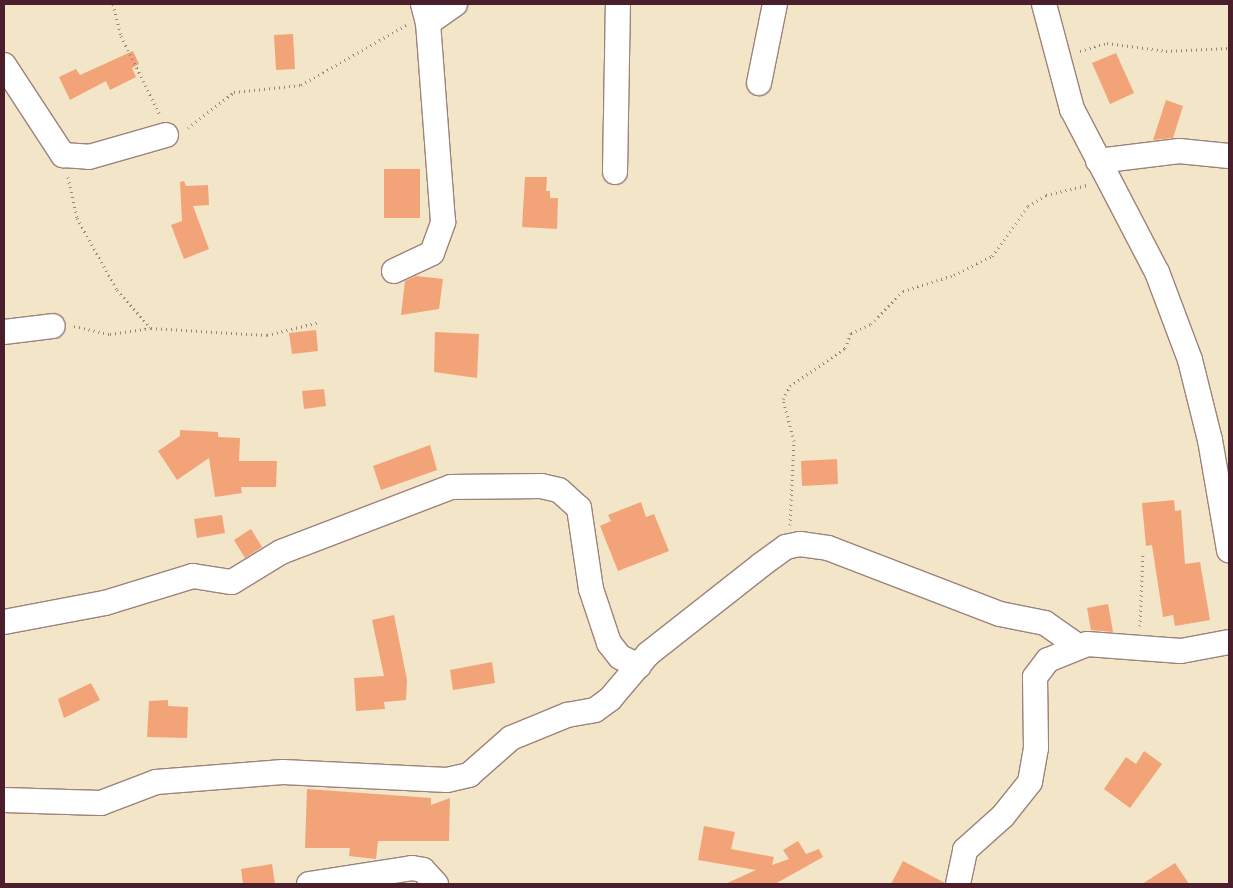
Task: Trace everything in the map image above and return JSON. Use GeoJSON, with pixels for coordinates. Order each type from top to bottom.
{"type":"FeatureCollection","features":[{"type":"Feature","properties":{"kind":"street"},"geometry":{"type":"LineString","coordinates":[[394,271],[432,252],[443,222],[426,14],[455,4]]}},
{"type":"Feature","properties":{"kind":"street"},"geometry":{"type":"LineString","coordinates":[[615,172],[618,4]]}},
{"type":"Feature","properties":{"kind":"street"},"geometry":{"type":"LineString","coordinates":[[759,83],[775,4]]}},
{"type":"Feature","properties":{"kind":"street"},"geometry":{"type":"LineString","coordinates":[[1044,4],[1056,58],[1072,109],[1157,272],[1190,360],[1229,546]]}},
{"type":"Feature","properties":{"kind":"street"},"geometry":{"type":"LineString","coordinates":[[4,65],[63,155],[89,157],[166,135]]}},
{"type":"Feature","properties":{"kind":"street"},"geometry":{"type":"LineString","coordinates":[[1103,169],[1179,151],[1229,156]]}},
{"type":"Feature","properties":{"kind":"street"},"geometry":{"type":"LineString","coordinates":[[4,332],[53,326]]}},
{"type":"Feature","properties":{"kind":"street"},"geometry":{"type":"LineString","coordinates":[[4,622],[106,603],[193,576],[232,582],[290,549],[451,487],[541,486],[559,490],[579,508],[592,589],[606,635],[620,657],[639,666]]}},
{"type":"Feature","properties":{"kind":"street"},"geometry":{"type":"LineString","coordinates":[[4,800],[101,803],[156,782],[283,772],[447,780],[483,766],[511,738],[567,715],[595,710],[639,666],[786,547],[828,548],[1000,614],[1045,623],[1076,645],[1181,650],[1229,642]]}},
{"type":"Feature","properties":{"kind":"street"},"geometry":{"type":"LineString","coordinates":[[958,884],[965,850],[1003,816],[1030,782],[1036,748],[1038,669],[1076,645]]}},
{"type":"Feature","properties":{"kind":"street"},"geometry":{"type":"LineString","coordinates":[[309,884],[412,868],[423,870],[436,884]]}},
{"type":"Feature","properties":{"kind":"path"},"geometry":{"type":"LineString","coordinates":[[113,4],[115,21],[166,135],[200,121],[234,92],[301,86],[426,14]]}},
{"type":"Feature","properties":{"kind":"path"},"geometry":{"type":"LineString","coordinates":[[1056,58],[1107,43],[1166,51],[1229,48]]}},
{"type":"Feature","properties":{"kind":"path"},"geometry":{"type":"LineString","coordinates":[[63,155],[77,218],[117,290],[151,328]]}},
{"type":"Feature","properties":{"kind":"path"},"geometry":{"type":"LineString","coordinates":[[786,547],[793,507],[794,441],[783,399],[790,386],[845,348],[851,333],[871,324],[903,291],[954,275],[992,256],[1028,206],[1046,195],[1103,169]]}},
{"type":"Feature","properties":{"kind":"path"},"geometry":{"type":"LineString","coordinates":[[53,326],[88,327],[110,334],[151,328],[267,335],[319,322]]}},
{"type":"Feature","properties":{"kind":"path"},"geometry":{"type":"LineString","coordinates":[[1136,649],[1143,552]]}},
{"type":"Feature","properties":{"kind":"building"},"geometry":{"type":"Polygon","coordinates":[[[293,34],[295,69],[276,70],[274,35],[293,34]]]}},
{"type":"Feature","properties":{"kind":"building"},"geometry":{"type":"Polygon","coordinates":[[[133,51],[139,64],[132,68],[136,77],[110,90],[106,81],[70,100],[59,77],[76,69],[80,75],[133,51]]]}},
{"type":"Feature","properties":{"kind":"building"},"geometry":{"type":"Polygon","coordinates":[[[1116,53],[1134,93],[1110,104],[1092,63],[1116,53]]]}},
{"type":"Feature","properties":{"kind":"building"},"geometry":{"type":"Polygon","coordinates":[[[1166,100],[1183,106],[1173,138],[1153,140],[1166,100]]]}},
{"type":"Feature","properties":{"kind":"building"},"geometry":{"type":"Polygon","coordinates":[[[384,169],[420,169],[420,218],[384,218],[384,169]]]}},
{"type":"Feature","properties":{"kind":"building"},"geometry":{"type":"Polygon","coordinates":[[[525,177],[547,177],[546,191],[550,191],[550,198],[558,198],[557,229],[522,227],[525,177]]]}},
{"type":"Feature","properties":{"kind":"building"},"geometry":{"type":"Polygon","coordinates":[[[184,181],[186,186],[208,185],[209,205],[193,206],[209,249],[184,259],[171,225],[182,221],[180,182],[184,181]]]}},
{"type":"Feature","properties":{"kind":"building"},"geometry":{"type":"Polygon","coordinates":[[[416,276],[443,279],[439,309],[401,315],[405,281],[416,276]]]}},
{"type":"Feature","properties":{"kind":"building"},"geometry":{"type":"Polygon","coordinates":[[[316,330],[318,351],[292,354],[289,333],[316,330]]]}},
{"type":"Feature","properties":{"kind":"building"},"geometry":{"type":"Polygon","coordinates":[[[435,332],[479,334],[477,378],[434,372],[435,332]]]}},
{"type":"Feature","properties":{"kind":"building"},"geometry":{"type":"Polygon","coordinates":[[[324,389],[326,406],[304,409],[302,391],[324,389]]]}},
{"type":"Feature","properties":{"kind":"building"},"geometry":{"type":"Polygon","coordinates":[[[180,430],[218,432],[218,437],[240,438],[239,461],[277,461],[276,487],[241,487],[242,493],[215,497],[209,458],[177,480],[158,451],[180,436],[180,430]]]}},
{"type":"Feature","properties":{"kind":"building"},"geometry":{"type":"Polygon","coordinates":[[[430,445],[437,470],[381,490],[373,466],[430,445]]]}},
{"type":"Feature","properties":{"kind":"building"},"geometry":{"type":"Polygon","coordinates":[[[837,459],[838,484],[802,486],[801,461],[837,459]]]}},
{"type":"Feature","properties":{"kind":"building"},"geometry":{"type":"Polygon","coordinates":[[[1174,500],[1175,511],[1181,510],[1185,564],[1200,562],[1210,620],[1175,626],[1173,615],[1163,617],[1152,545],[1146,546],[1142,503],[1174,500]]]}},
{"type":"Feature","properties":{"kind":"building"},"geometry":{"type":"Polygon","coordinates":[[[641,502],[646,517],[654,514],[669,551],[618,571],[600,526],[611,521],[608,515],[641,502]]]}},
{"type":"Feature","properties":{"kind":"building"},"geometry":{"type":"Polygon","coordinates":[[[222,515],[225,533],[197,538],[194,519],[222,515]]]}},
{"type":"Feature","properties":{"kind":"building"},"geometry":{"type":"Polygon","coordinates":[[[251,529],[262,547],[245,558],[234,540],[251,529]]]}},
{"type":"Feature","properties":{"kind":"building"},"geometry":{"type":"Polygon","coordinates":[[[1108,604],[1113,632],[1091,630],[1087,608],[1108,604]]]}},
{"type":"Feature","properties":{"kind":"building"},"geometry":{"type":"Polygon","coordinates":[[[394,615],[407,680],[406,700],[384,702],[385,709],[356,711],[354,678],[384,676],[372,620],[394,615]]]}},
{"type":"Feature","properties":{"kind":"building"},"geometry":{"type":"Polygon","coordinates":[[[492,662],[495,683],[453,690],[450,670],[492,662]]]}},
{"type":"Feature","properties":{"kind":"building"},"geometry":{"type":"Polygon","coordinates":[[[91,683],[100,700],[64,718],[58,699],[91,683]]]}},
{"type":"Feature","properties":{"kind":"building"},"geometry":{"type":"Polygon","coordinates":[[[168,700],[168,706],[188,707],[187,738],[147,737],[149,701],[168,700]]]}},
{"type":"Feature","properties":{"kind":"building"},"geometry":{"type":"Polygon","coordinates":[[[1144,751],[1162,764],[1130,808],[1104,789],[1126,757],[1136,764],[1144,751]]]}},
{"type":"Feature","properties":{"kind":"building"},"geometry":{"type":"Polygon","coordinates":[[[307,789],[431,798],[431,805],[450,798],[449,841],[378,841],[376,859],[349,856],[350,848],[305,848],[307,789]]]}},
{"type":"Feature","properties":{"kind":"building"},"geometry":{"type":"Polygon","coordinates":[[[704,826],[735,832],[731,849],[774,857],[772,865],[789,859],[783,850],[798,841],[806,854],[819,849],[823,857],[775,884],[725,884],[756,870],[698,860],[704,826]]]}},
{"type":"Feature","properties":{"kind":"building"},"geometry":{"type":"Polygon","coordinates":[[[903,861],[945,883],[945,884],[891,884],[903,861]]]}},
{"type":"Feature","properties":{"kind":"building"},"geometry":{"type":"Polygon","coordinates":[[[1175,863],[1189,884],[1142,884],[1175,863]]]}},
{"type":"Feature","properties":{"kind":"building"},"geometry":{"type":"Polygon","coordinates":[[[272,864],[275,884],[243,884],[241,869],[272,864]]]}}]}
